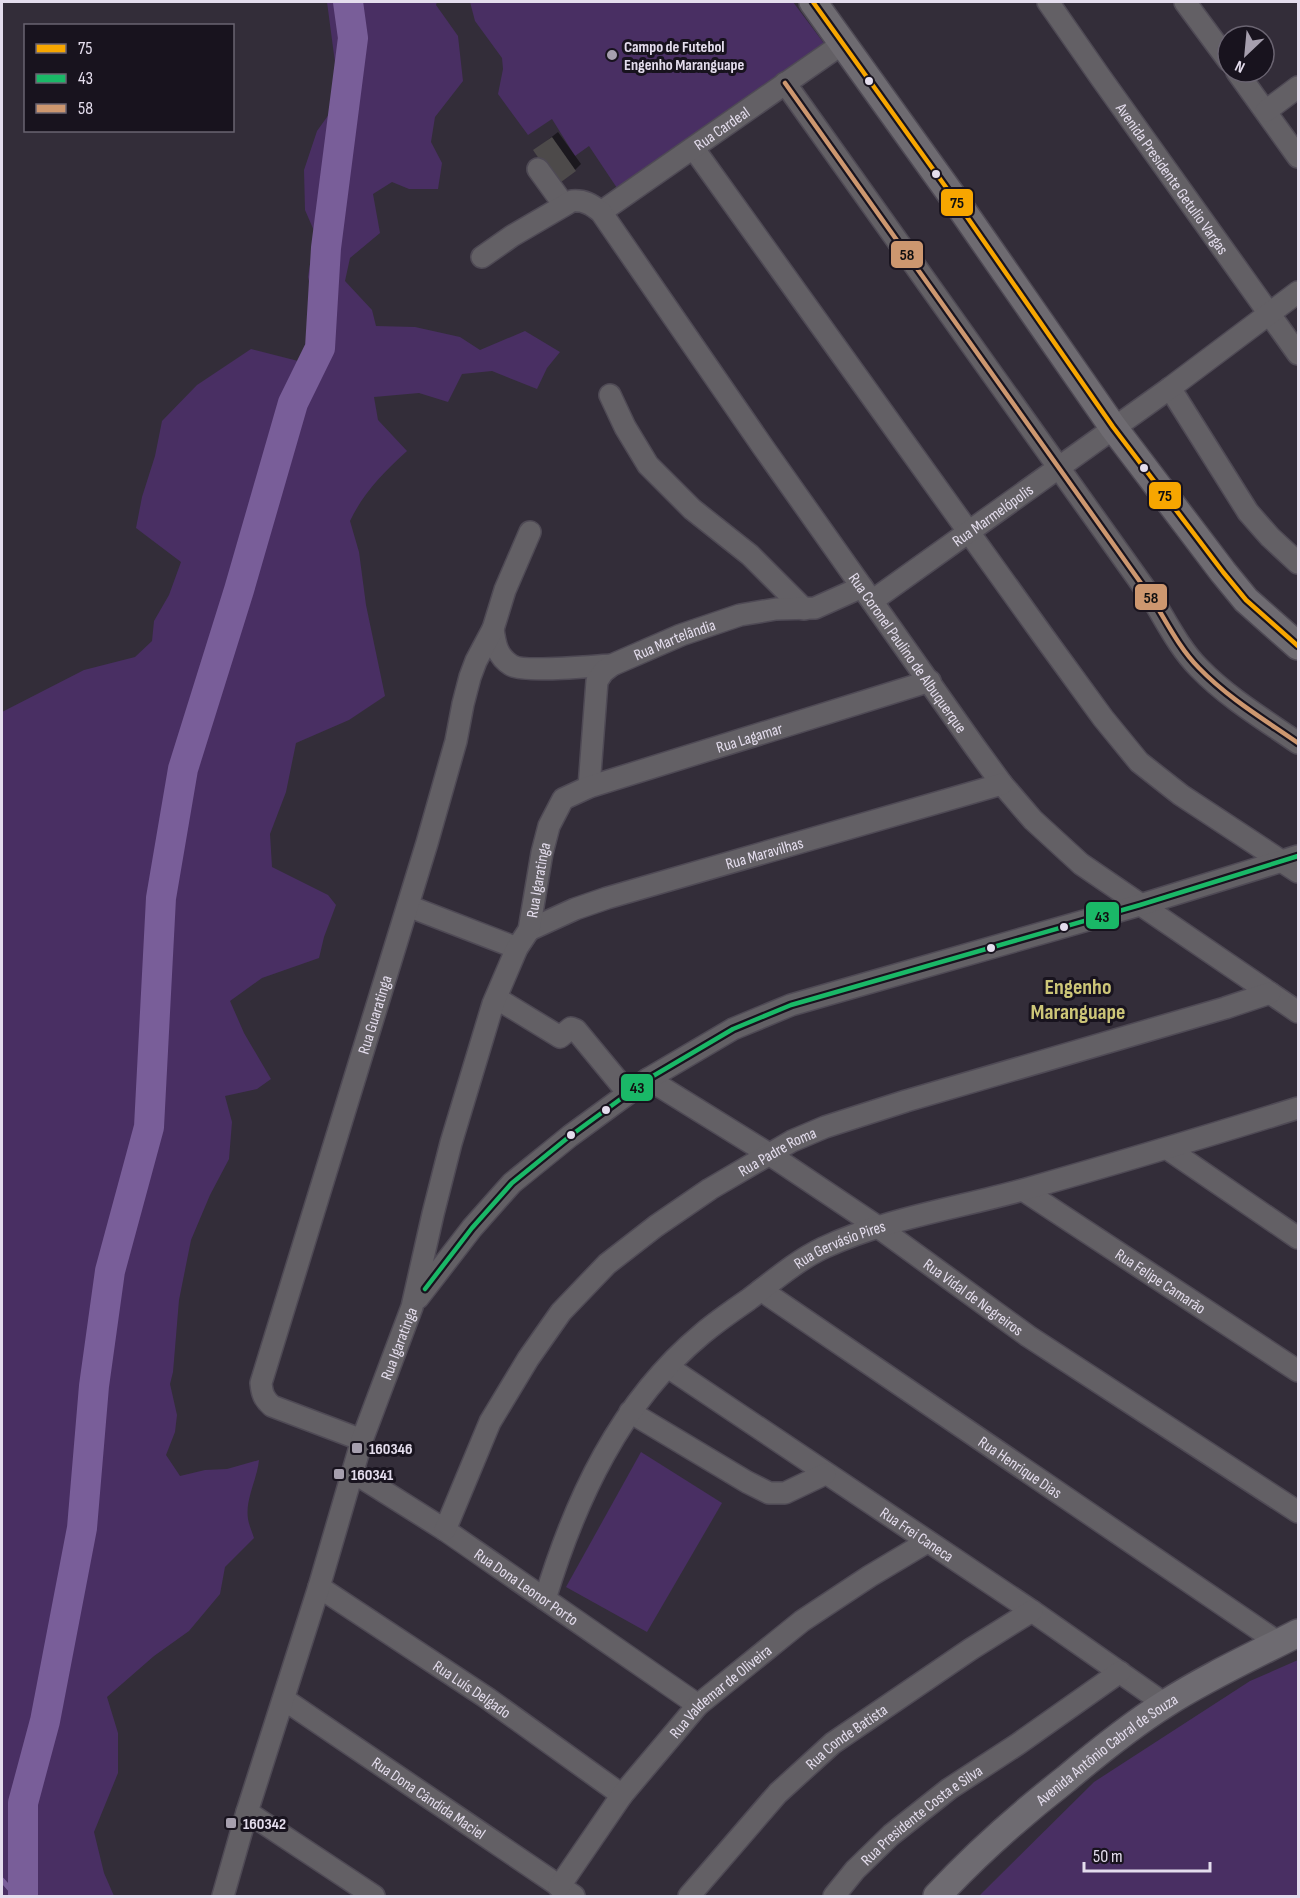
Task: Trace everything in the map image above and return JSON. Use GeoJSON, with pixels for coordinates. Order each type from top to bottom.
{"type":"FeatureCollection","features":[{"type":"Feature","properties":{"kind":"main road"},"geometry":{"type":"LineString","coordinates":[[813,2],[958,204],[1113,427],[1235,586],[1272,625],[1299,646]]}},
{"type":"Feature","properties":{"kind":"main road","name":"Avenida Antônio Cabral de Souza"},"geometry":{"type":"LineString","coordinates":[[938,1896],[968,1863],[1115,1738],[1165,1704],[1289,1638]]}},
{"type":"Feature","properties":{"kind":"street","name":"Avenida Presidente Getulio Vargas"},"geometry":{"type":"LineString","coordinates":[[1048,2],[1299,354]]}},
{"type":"Feature","properties":{"kind":"street"},"geometry":{"type":"LineString","coordinates":[[1185,2],[1216,44]]}},
{"type":"Feature","properties":{"kind":"street","name":"Rua Cardeal"},"geometry":{"type":"LineString","coordinates":[[601,212],[842,44]]}},
{"type":"Feature","properties":{"kind":"street"},"geometry":{"type":"LineString","coordinates":[[785,83],[1153,600],[1176,639],[1198,668],[1235,699],[1299,743]]}},
{"type":"Feature","properties":{"kind":"street"},"geometry":{"type":"LineString","coordinates":[[1246,84],[1299,157]]}},
{"type":"Feature","properties":{"kind":"street"},"geometry":{"type":"LineString","coordinates":[[1266,111],[1299,87]]}},
{"type":"Feature","properties":{"kind":"street"},"geometry":{"type":"LineString","coordinates":[[694,149],[1103,718],[1139,762],[1181,795],[1293,863]]}},
{"type":"Feature","properties":{"kind":"street"},"geometry":{"type":"LineString","coordinates":[[538,169],[564,205]]}},
{"type":"Feature","properties":{"kind":"street"},"geometry":{"type":"LineString","coordinates":[[482,257],[512,236],[572,201],[580,200],[601,212]]}},
{"type":"Feature","properties":{"kind":"street","name":"Rua Coronel Paulino de Albuquerque"},"geometry":{"type":"LineString","coordinates":[[601,212],[867,594],[1002,784],[1033,820],[1080,864],[1299,1012]]}},
{"type":"Feature","properties":{"kind":"street","name":"Rua Marmelópolis"},"geometry":{"type":"LineString","coordinates":[[867,594],[970,532],[1299,292]]}},
{"type":"Feature","properties":{"kind":"street"},"geometry":{"type":"LineString","coordinates":[[1170,388],[1248,512],[1270,537],[1299,563]]}},
{"type":"Feature","properties":{"kind":"street"},"geometry":{"type":"LineString","coordinates":[[610,395],[625,427],[648,465],[692,509],[750,555],[804,609]]}},
{"type":"Feature","properties":{"kind":"street","name":"Rua Guaratinga"},"geometry":{"type":"LineString","coordinates":[[362,1440],[272,1406],[262,1393],[261,1383],[408,906],[456,741],[470,677],[494,629],[505,591],[530,532]]}},
{"type":"Feature","properties":{"kind":"street","name":"Rua Martelândia"},"geometry":{"type":"LineString","coordinates":[[612,665],[681,635],[740,615],[776,609],[804,609],[867,594]]}},
{"type":"Feature","properties":{"kind":"street"},"geometry":{"type":"LineString","coordinates":[[494,629],[495,644],[501,657],[519,669],[612,665]]}},
{"type":"Feature","properties":{"kind":"street"},"geometry":{"type":"LineString","coordinates":[[580,791],[597,681],[612,665]]}},
{"type":"Feature","properties":{"kind":"street","name":"Rua Lagamar"},"geometry":{"type":"LineString","coordinates":[[580,791],[930,681]]}},
{"type":"Feature","properties":{"kind":"street","name":"Rua Maravilhas"},"geometry":{"type":"LineString","coordinates":[[523,939],[575,909],[607,898],[1002,784]]}},
{"type":"Feature","properties":{"kind":"street","name":"Rua Igaratinga"},"geometry":{"type":"LineString","coordinates":[[223,1896],[247,1812],[285,1700],[362,1440],[412,1307],[432,1214],[451,1143],[496,998],[523,939],[549,826],[559,804],[580,791]]}},
{"type":"Feature","properties":{"kind":"street"},"geometry":{"type":"LineString","coordinates":[[412,1307],[472,1228],[512,1183],[570,1136],[648,1079],[733,1029],[791,1005],[1293,863]]}},
{"type":"Feature","properties":{"kind":"street"},"geometry":{"type":"LineString","coordinates":[[408,906],[523,939]]}},
{"type":"Feature","properties":{"kind":"street","name":"Rua Padre Roma"},"geometry":{"type":"LineString","coordinates":[[445,1530],[490,1422],[528,1359],[561,1312],[607,1264],[656,1226],[710,1189],[769,1154],[825,1127],[1270,993]]}},
{"type":"Feature","properties":{"kind":"street"},"geometry":{"type":"LineString","coordinates":[[496,998],[560,1037],[571,1028],[576,1030],[628,1093]]}},
{"type":"Feature","properties":{"kind":"street","name":"Rua Vidal de Negreiros"},"geometry":{"type":"LineString","coordinates":[[648,1079],[769,1154],[878,1227],[1028,1336],[1299,1512]]}},
{"type":"Feature","properties":{"kind":"street","name":"Rua Gervásio Pires"},"geometry":{"type":"LineString","coordinates":[[544,1599],[556,1562],[602,1455],[630,1412],[668,1367],[701,1335],[788,1270],[823,1249],[878,1227],[1023,1190],[1168,1149],[1299,1108]]}},
{"type":"Feature","properties":{"kind":"street"},"geometry":{"type":"LineString","coordinates":[[1168,1149],[1299,1238]]}},
{"type":"Feature","properties":{"kind":"street","name":"Rua Felipe Camarão"},"geometry":{"type":"LineString","coordinates":[[1023,1190],[1299,1371]]}},
{"type":"Feature","properties":{"kind":"street","name":"Rua Henrique Dias"},"geometry":{"type":"LineString","coordinates":[[761,1290],[1289,1638]]}},
{"type":"Feature","properties":{"kind":"street","name":"Rua Frei Caneca"},"geometry":{"type":"LineString","coordinates":[[668,1367],[1032,1611],[1165,1704]]}},
{"type":"Feature","properties":{"kind":"street"},"geometry":{"type":"LineString","coordinates":[[630,1412],[769,1493],[785,1493],[825,1474]]}},
{"type":"Feature","properties":{"kind":"street","name":"Rua Dona Leonor Porto"},"geometry":{"type":"LineString","coordinates":[[353,1472],[445,1530],[698,1705]]}},
{"type":"Feature","properties":{"kind":"street","name":"Rua Valdemar de Oliveira"},"geometry":{"type":"LineString","coordinates":[[566,1892],[622,1795],[698,1705],[802,1620],[927,1542]]}},
{"type":"Feature","properties":{"kind":"street","name":"Rua Luís Delgado"},"geometry":{"type":"LineString","coordinates":[[319,1587],[487,1698],[622,1795]]}},
{"type":"Feature","properties":{"kind":"street","name":"Rua Conde Batista"},"geometry":{"type":"LineString","coordinates":[[689,1896],[778,1793],[833,1743],[971,1649],[1032,1611]]}},
{"type":"Feature","properties":{"kind":"street","name":"Rua Presidente Costa e Silva"},"geometry":{"type":"LineString","coordinates":[[834,1896],[855,1870],[891,1835],[949,1789],[1018,1744],[1120,1672]]}},
{"type":"Feature","properties":{"kind":"street","name":"Rua Dona Cândida Maciel"},"geometry":{"type":"LineString","coordinates":[[285,1700],[566,1892]]}},
{"type":"Feature","properties":{"kind":"street"},"geometry":{"type":"LineString","coordinates":[[247,1812],[374,1896]]}},
{"type":"Feature","properties":{"kind":"shaded area"},"geometry":{"type":"Polygon","coordinates":[[[327,2],[437,2],[436,5],[458,36],[463,81],[435,117],[431,142],[442,163],[438,189],[409,189],[392,182],[373,194],[380,233],[350,258],[345,281],[372,310],[376,326],[415,327],[460,337],[480,350],[525,331],[560,352],[547,368],[537,389],[492,371],[462,374],[448,402],[419,393],[374,397],[378,420],[407,451],[375,483],[361,501],[350,521],[359,552],[366,605],[385,696],[349,720],[296,743],[286,792],[270,834],[272,867],[328,895],[336,905],[319,958],[262,978],[230,1001],[244,1033],[271,1079],[257,1089],[225,1096],[232,1122],[229,1159],[210,1195],[191,1240],[179,1300],[170,1384],[177,1415],[175,1432],[166,1455],[180,1476],[205,1470],[227,1469],[259,1460],[248,1512],[248,1521],[254,1538],[225,1567],[220,1594],[189,1631],[154,1656],[107,1697],[118,1733],[118,1773],[94,1832],[104,1873],[114,1896],[2,1896],[2,712],[84,670],[135,657],[152,641],[154,621],[169,595],[181,562],[136,528],[162,421],[197,385],[251,349],[302,362],[316,311],[308,277],[315,233],[305,210],[304,170],[317,131],[337,103],[336,70],[327,2]]]}},
{"type":"Feature","properties":{"kind":"shaded area"},"geometry":{"type":"Polygon","coordinates":[[[470,2],[793,2],[826,46],[619,191],[589,146],[575,156],[552,119],[528,135],[498,94],[503,69],[502,58],[475,21],[470,2]]]}},
{"type":"Feature","properties":{"kind":"shaded area"},"geometry":{"type":"Polygon","coordinates":[[[641,1452],[722,1503],[647,1632],[566,1587],[641,1452]]]}},
{"type":"Feature","properties":{"kind":"shaded area"},"geometry":{"type":"Polygon","coordinates":[[[1298,1660],[1298,1896],[979,1896],[1094,1782],[1250,1681],[1298,1660]]]}},
{"type":"Feature","properties":{"kind":"building"},"geometry":{"type":"Polygon","coordinates":[[[552,137],[576,171],[557,185],[533,150],[552,137]]]}},
{"type":"Feature","properties":{"kind":"waterway"},"geometry":{"type":"LineString","coordinates":[[23,1896],[23,1803],[45,1721],[82,1528],[94,1386],[110,1271],[149,1127],[161,898],[183,769],[239,590],[293,403],[320,348],[326,248],[353,38],[348,2]]}},
{"type":"Feature","properties":{"kind":"waterway"},"geometry":{"type":"LineString","coordinates":[[2,1880],[16,1896]]}},
{"type":"Feature","properties":{"kind":"transit line","name":"75"},"geometry":{"type":"LineString","coordinates":[[813,2],[958,204],[1113,427],[1246,600],[1298,646]]}},
{"type":"Feature","properties":{"kind":"transit line","name":"58"},"geometry":{"type":"LineString","coordinates":[[785,83],[1153,600],[1186,653],[1222,689],[1298,743]]}},
{"type":"Feature","properties":{"kind":"transit line","name":"43"},"geometry":{"type":"LineString","coordinates":[[425,1289],[472,1228],[512,1183],[570,1136],[648,1079],[733,1029],[791,1005],[1140,905],[1298,856]]}},
{"type":"Feature","properties":{"kind":"place","name":"Campo de Futebol Engenho Maranguape"},"geometry":{"type":"Point","coordinates":[612,55]}},
{"type":"Feature","properties":{"kind":"place","name":"160346"},"geometry":{"type":"Point","coordinates":[357,1448]}},
{"type":"Feature","properties":{"kind":"place","name":"160341"},"geometry":{"type":"Point","coordinates":[339,1474]}},
{"type":"Feature","properties":{"kind":"place","name":"160342"},"geometry":{"type":"Point","coordinates":[231,1823]}},
{"type":"Feature","properties":{"kind":"district","name":"Engenho Maranguape"},"geometry":{"type":"Point","coordinates":[1078,998]}}]}
